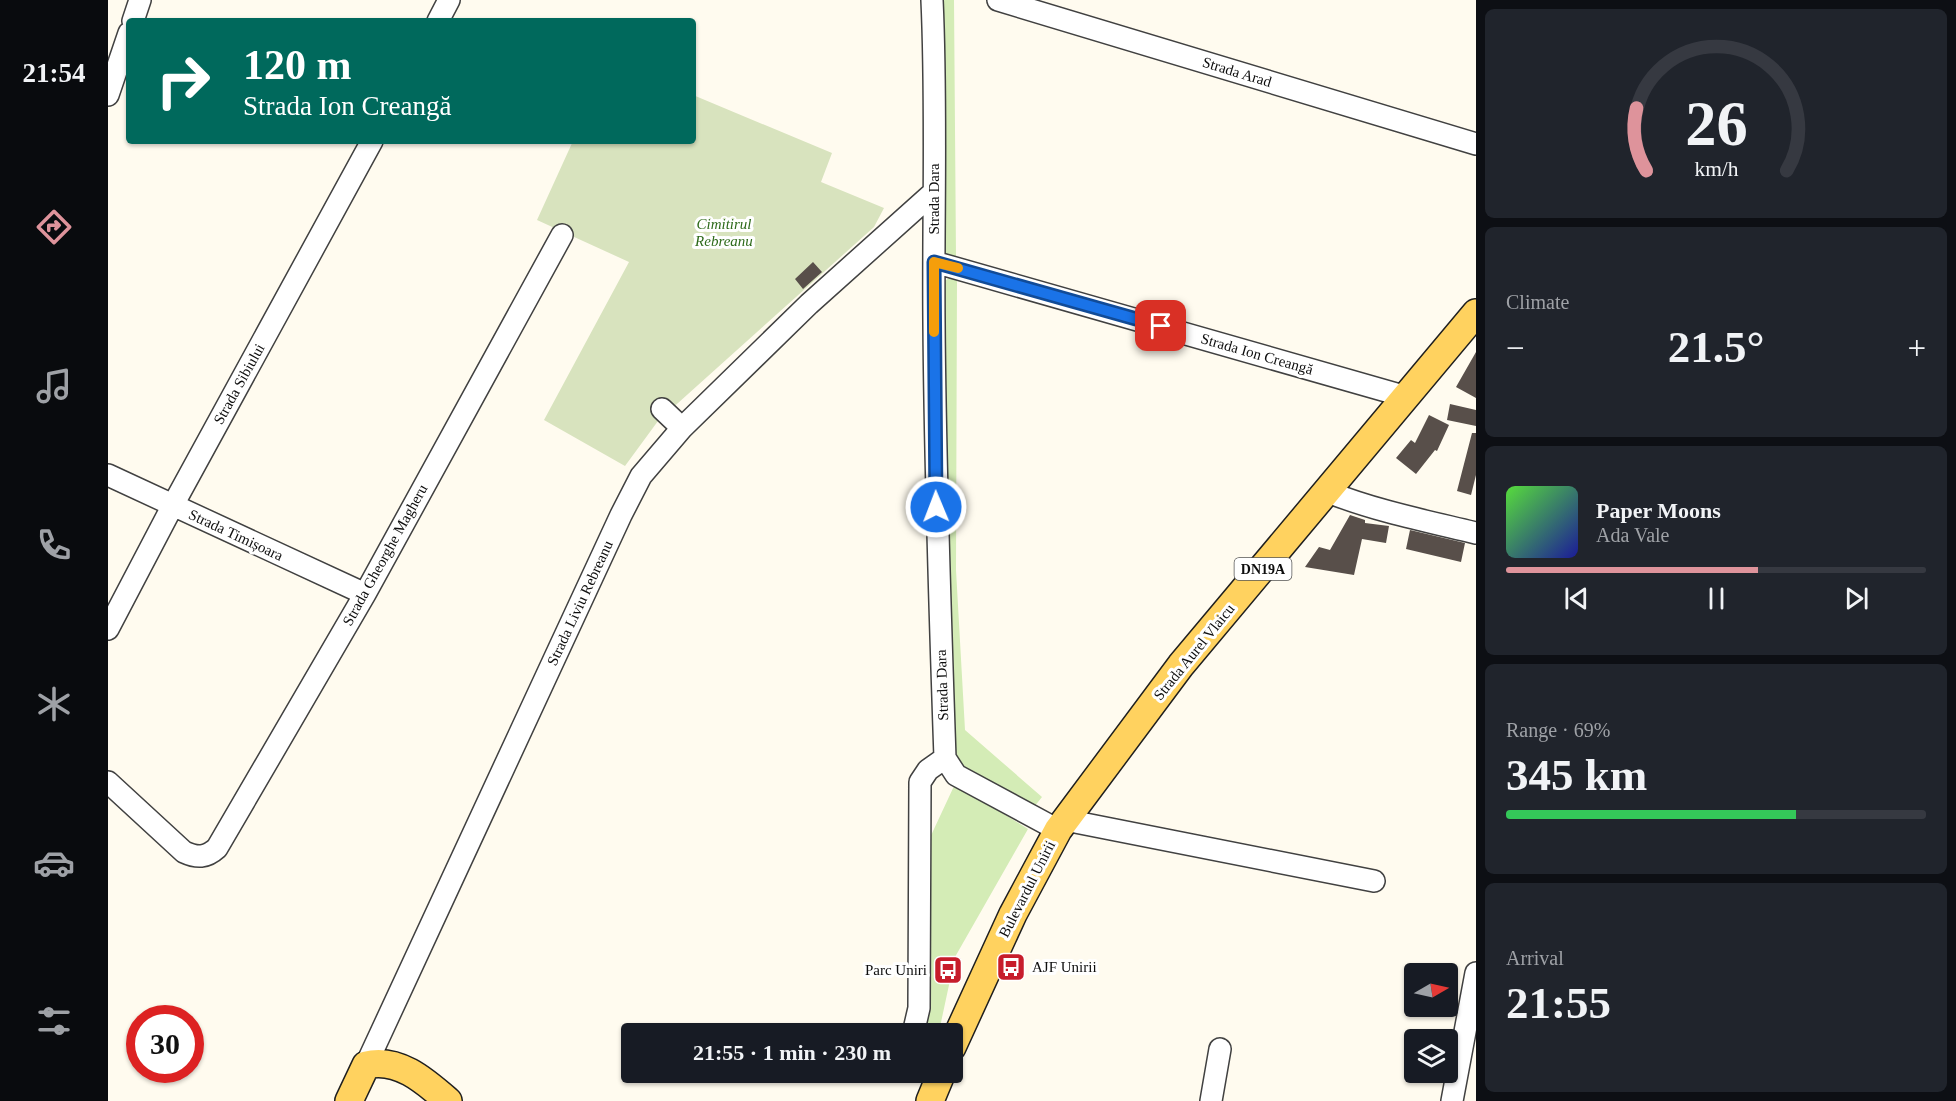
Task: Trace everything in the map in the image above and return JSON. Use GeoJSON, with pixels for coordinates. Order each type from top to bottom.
{"type":"FeatureCollection","features":[{"type":"Feature","properties":{"kind":"main road","name":"Strada Aurel Vlaicu"},"geometry":{"type":"LineString","coordinates":[[1062,825],[1181,665],[1476,313]]}},
{"type":"Feature","properties":{"kind":"main road","name":"Bulevardul Unirii"},"geometry":{"type":"LineString","coordinates":[[963,1023],[1012,914],[1062,825]]}},
{"type":"Feature","properties":{"kind":"main road"},"geometry":{"type":"LineString","coordinates":[[366,1065],[378,1062],[390,1063],[402,1068],[424,1080],[448,1101]]}},
{"type":"Feature","properties":{"kind":"main road","name":"Strada Liviu Rebreanu"},"geometry":{"type":"LineString","coordinates":[[349,1101],[366,1065]]}},
{"type":"Feature","properties":{"kind":"main road"},"geometry":{"type":"LineString","coordinates":[[930,1101],[937,1083]]}},
{"type":"Feature","properties":{"kind":"street"},"geometry":{"type":"LineString","coordinates":[[134,18],[140,0]]}},
{"type":"Feature","properties":{"kind":"street"},"geometry":{"type":"LineString","coordinates":[[440,18],[449,0]]}},
{"type":"Feature","properties":{"kind":"street","name":"Strada Dara"},"geometry":{"type":"LineString","coordinates":[[932,0],[936,507],[945,758]]}},
{"type":"Feature","properties":{"kind":"street","name":"Strada Arad"},"geometry":{"type":"LineString","coordinates":[[998,0],[1476,144]]}},
{"type":"Feature","properties":{"kind":"street"},"geometry":{"type":"LineString","coordinates":[[108,95],[126,42]]}},
{"type":"Feature","properties":{"kind":"street","name":"Strada Sibiului"},"geometry":{"type":"LineString","coordinates":[[108,629],[172,505],[370,144]]}},
{"type":"Feature","properties":{"kind":"street","name":"Strada Liviu Rebreanu"},"geometry":{"type":"LineString","coordinates":[[366,1065],[641,476],[682,428],[809,304],[934,192]]}},
{"type":"Feature","properties":{"kind":"street","name":"Strada Gheorghe Magheru"},"geometry":{"type":"LineString","coordinates":[[108,782],[184,852],[200,857],[210,855],[217,848],[365,594],[562,235]]}},
{"type":"Feature","properties":{"kind":"street","name":"Strada Ion Creangă"},"geometry":{"type":"LineString","coordinates":[[934,262],[1407,396]]}},
{"type":"Feature","properties":{"kind":"street"},"geometry":{"type":"LineString","coordinates":[[662,409],[682,428]]}},
{"type":"Feature","properties":{"kind":"street","name":"Strada Timișoara"},"geometry":{"type":"LineString","coordinates":[[108,475],[365,594]]}},
{"type":"Feature","properties":{"kind":"street"},"geometry":{"type":"LineString","coordinates":[[1328,492],[1386,512],[1476,533]]}},
{"type":"Feature","properties":{"kind":"street"},"geometry":{"type":"LineString","coordinates":[[916,1023],[919,1008],[920,782],[928,770],[945,758],[957,775],[1062,825],[1374,881]]}},
{"type":"Feature","properties":{"kind":"street"},"geometry":{"type":"LineString","coordinates":[[1452,1101],[1476,973]]}},
{"type":"Feature","properties":{"kind":"street"},"geometry":{"type":"LineString","coordinates":[[1211,1101],[1220,1048]]}},
{"type":"Feature","properties":{"kind":"green space"},"geometry":{"type":"Polygon","coordinates":[[[942,0],[954,0],[956,258],[945,255],[941,232],[942,0]]]}},
{"type":"Feature","properties":{"kind":"green space","name":"Cimitirul Rebreanu"},"geometry":{"type":"Polygon","coordinates":[[[696,96],[832,153],[821,182],[884,208],[874,227],[658,421],[625,466],[544,420],[629,262],[537,220],[572,144],[696,144],[696,96]]]}},
{"type":"Feature","properties":{"kind":"green space"},"geometry":{"type":"Polygon","coordinates":[[[951,277],[957,279],[956,570],[965,730],[1042,797],[1034,807],[964,769],[948,737],[943,291],[946,280],[951,277]]]}},
{"type":"Feature","properties":{"kind":"green space"},"geometry":{"type":"Polygon","coordinates":[[[955,784],[1028,829],[955,957],[941,1023],[916,1023],[920,859],[955,784]]]}},
{"type":"Feature","properties":{"kind":"building"},"geometry":{"type":"Polygon","coordinates":[[[813,262],[822,272],[803,289],[795,279],[813,262]]]}},
{"type":"Feature","properties":{"kind":"building"},"geometry":{"type":"Polygon","coordinates":[[[1476,352],[1476,398],[1456,387],[1476,352]]]}},
{"type":"Feature","properties":{"kind":"building"},"geometry":{"type":"Polygon","coordinates":[[[1450,404],[1476,410],[1476,426],[1447,420],[1450,404]]]}},
{"type":"Feature","properties":{"kind":"building"},"geometry":{"type":"Polygon","coordinates":[[[1429,415],[1449,425],[1437,451],[1435,450],[1416,474],[1396,458],[1411,440],[1415,443],[1429,415]]]}},
{"type":"Feature","properties":{"kind":"building"},"geometry":{"type":"Polygon","coordinates":[[[1472,433],[1476,433],[1476,475],[1471,495],[1457,491],[1472,433]]]}},
{"type":"Feature","properties":{"kind":"building"},"geometry":{"type":"Polygon","coordinates":[[[1350,515],[1365,520],[1365,523],[1389,526],[1386,543],[1362,539],[1354,575],[1305,567],[1319,547],[1330,550],[1350,515]]]}},
{"type":"Feature","properties":{"kind":"building"},"geometry":{"type":"Polygon","coordinates":[[[1410,530],[1465,543],[1461,562],[1406,549],[1410,530]]]}},
{"type":"Feature","properties":{"kind":"slow traffic"},"geometry":{"type":"LineString","coordinates":[[934,332],[934,262],[958,268]]}},
{"type":"Feature","properties":{"kind":"place","name":"AJF Unirii"},"geometry":{"type":"Point","coordinates":[1011,967]}},
{"type":"Feature","properties":{"kind":"place","name":"Parc Uniri"},"geometry":{"type":"Point","coordinates":[948,970]}},
{"type":"Feature","properties":{"kind":"route"},"geometry":{"type":"LineString","coordinates":[[936,507],[934,262],[1161,326]]}}]}
